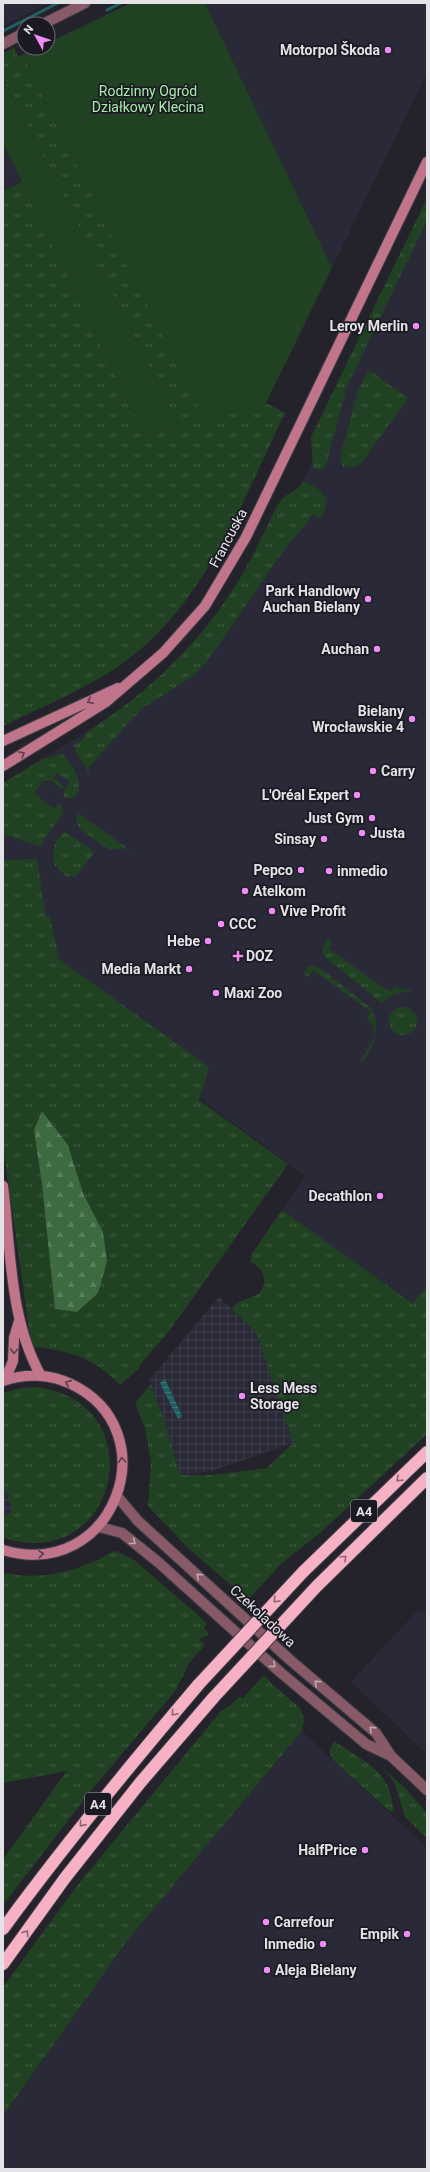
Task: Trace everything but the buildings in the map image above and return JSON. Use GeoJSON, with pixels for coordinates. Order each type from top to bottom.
{"type":"FeatureCollection","features":[{"type":"Feature","properties":{"kind":"highway","name":"A4"},"geometry":{"type":"LineString","coordinates":[[3,1929],[49,1866],[126,1770],[199,1684],[303,1572],[427,1452]]}},
{"type":"Feature","properties":{"kind":"highway","name":"A4"},"geometry":{"type":"LineString","coordinates":[[3,1964],[65,1878],[135,1789],[214,1697],[317,1586],[427,1478]]}},
{"type":"Feature","properties":{"kind":"main road","name":"Francuska"},"geometry":{"type":"LineString","coordinates":[[125,685],[145,669],[189,626],[219,585],[246,537],[427,162]]}},
{"type":"Feature","properties":{"kind":"main road"},"geometry":{"type":"LineString","coordinates":[[3,741],[125,685]]}},
{"type":"Feature","properties":{"kind":"main road"},"geometry":{"type":"LineString","coordinates":[[3,766],[106,702],[125,685]]}},
{"type":"Feature","properties":{"kind":"main road"},"geometry":{"type":"LineString","coordinates":[[3,1186],[18,1321],[25,1336],[32,1358],[41,1376]]}},
{"type":"Feature","properties":{"kind":"main road"},"geometry":{"type":"LineString","coordinates":[[4,1381],[13,1361],[14,1338],[18,1321]]}},
{"type":"Feature","properties":{"kind":"main road"},"geometry":{"type":"LineString","coordinates":[[3,1550],[26,1555],[56,1552],[81,1541],[98,1527],[107,1516],[117,1496],[121,1482],[122,1457],[116,1434],[104,1411],[84,1391],[63,1381],[41,1376],[24,1376],[4,1381]]}},
{"type":"Feature","properties":{"kind":"street"},"geometry":{"type":"LineString","coordinates":[[56,17],[85,3]]}},
{"type":"Feature","properties":{"kind":"street"},"geometry":{"type":"LineString","coordinates":[[3,44],[16,37]]}},
{"type":"Feature","properties":{"kind":"street","name":"Czekoladowa"},"geometry":{"type":"LineString","coordinates":[[117,1496],[138,1521],[289,1659],[376,1733],[390,1756]]}},
{"type":"Feature","properties":{"kind":"street","name":"Czekoladowa"},"geometry":{"type":"LineString","coordinates":[[98,1527],[117,1531],[176,1576],[280,1672],[328,1713],[366,1744],[390,1756],[427,1790]]}},
{"type":"Feature","properties":{"kind":"shaded area"},"geometry":{"type":"Polygon","coordinates":[[[3,3],[49,3],[23,16],[16,16],[16,20],[3,26],[3,3]]]}},
{"type":"Feature","properties":{"kind":"shaded area"},"geometry":{"type":"Polygon","coordinates":[[[205,3],[427,3],[427,73],[332,268],[205,3]]]}},
{"type":"Feature","properties":{"kind":"shaded area"},"geometry":{"type":"Polygon","coordinates":[[[3,143],[22,182],[3,191],[3,143]]]}},
{"type":"Feature","properties":{"kind":"shaded area"},"geometry":{"type":"Polygon","coordinates":[[[427,208],[427,1285],[413,1304],[282,1210],[305,1176],[3,953],[3,783],[114,715],[146,690],[195,641],[222,606],[249,567],[280,501],[300,488],[427,208]]]}},
{"type":"Feature","properties":{"kind":"shaded area"},"geometry":{"type":"Polygon","coordinates":[[[219,1297],[256,1332],[293,1443],[211,1471],[180,1475],[167,1429],[149,1380],[219,1297]]]}},
{"type":"Feature","properties":{"kind":"shaded area"},"geometry":{"type":"Polygon","coordinates":[[[165,1379],[182,1416],[178,1419],[160,1383],[165,1379]]]}},
{"type":"Feature","properties":{"kind":"shaded area"},"geometry":{"type":"Polygon","coordinates":[[[5,1489],[14,1511],[3,1516],[3,1490],[5,1489]]]}},
{"type":"Feature","properties":{"kind":"shaded area"},"geometry":{"type":"Polygon","coordinates":[[[427,1610],[427,1754],[351,1682],[414,1614],[427,1610]]]}},
{"type":"Feature","properties":{"kind":"shaded area","name":"Aleja Bielany"},"geometry":{"type":"Polygon","coordinates":[[[302,1731],[427,1848],[427,2169],[3,2169],[3,2116],[127,1941],[302,1731]]]}},
{"type":"Feature","properties":{"kind":"green space","name":"Rodzinny Ogród Działkowy Klecina"},"geometry":{"type":"Polygon","coordinates":[[[131,3],[205,3],[332,268],[266,403],[205,420],[23,56],[56,56],[56,39],[131,3]]]}},
{"type":"Feature","properties":{"kind":"green space"},"geometry":{"type":"Polygon","coordinates":[[[14,48],[16,56],[23,56],[205,419],[266,403],[285,413],[234,521],[193,590],[169,621],[140,649],[108,673],[70,694],[3,726],[3,191],[22,182],[145,436],[179,426],[3,78],[3,53],[14,48]]]}},
{"type":"Feature","properties":{"kind":"green space"},"geometry":{"type":"Polygon","coordinates":[[[3,78],[179,426],[145,436],[3,143],[3,78]]]}},
{"type":"Feature","properties":{"kind":"green space"},"geometry":{"type":"Polygon","coordinates":[[[427,198],[427,221],[347,386],[326,465],[320,470],[313,468],[311,437],[427,198]]]}},
{"type":"Feature","properties":{"kind":"green space"},"geometry":{"type":"Polygon","coordinates":[[[369,370],[408,398],[363,461],[357,466],[343,467],[340,460],[358,390],[369,370]]]}},
{"type":"Feature","properties":{"kind":"green space"},"geometry":{"type":"Polygon","coordinates":[[[303,481],[316,487],[324,495],[326,505],[320,519],[312,514],[307,523],[289,543],[206,663],[192,677],[141,709],[88,768],[90,775],[76,752],[74,745],[83,739],[87,732],[110,717],[153,683],[191,644],[209,623],[240,578],[281,500],[298,488],[303,481]]]}},
{"type":"Feature","properties":{"kind":"green space"},"geometry":{"type":"Polygon","coordinates":[[[60,753],[76,772],[79,790],[73,797],[64,797],[63,792],[70,782],[57,773],[54,778],[64,786],[62,789],[50,780],[43,781],[34,793],[54,809],[60,803],[63,809],[62,814],[41,847],[3,834],[3,783],[44,758],[52,758],[60,753]]]}},
{"type":"Feature","properties":{"kind":"green space"},"geometry":{"type":"Polygon","coordinates":[[[78,813],[130,850],[122,848],[110,850],[81,830],[76,822],[78,813]]]}},
{"type":"Feature","properties":{"kind":"green space"},"geometry":{"type":"Polygon","coordinates":[[[65,832],[95,852],[75,877],[66,876],[58,869],[57,865],[55,866],[54,847],[58,839],[65,832]]]}},
{"type":"Feature","properties":{"kind":"green space"},"geometry":{"type":"Polygon","coordinates":[[[37,859],[46,917],[50,916],[59,959],[209,1067],[199,1100],[288,1164],[169,1331],[139,1366],[140,1368],[120,1385],[100,1368],[80,1357],[58,1350],[32,1347],[3,1146],[3,860],[37,859]],[[42,1111],[34,1130],[42,1185],[55,1309],[107,1261],[103,1232],[83,1193],[68,1145],[42,1111]]]}},
{"type":"Feature","properties":{"kind":"green space"},"geometry":{"type":"Polygon","coordinates":[[[328,939],[332,941],[329,949],[390,992],[395,986],[404,990],[413,990],[392,995],[381,1003],[325,957],[323,950],[328,939]]]}},
{"type":"Feature","properties":{"kind":"green space"},"geometry":{"type":"Polygon","coordinates":[[[313,966],[320,968],[371,1008],[376,1023],[375,1036],[372,1024],[367,1018],[371,1012],[313,970],[308,977],[304,973],[308,967],[313,966]]]}},
{"type":"Feature","properties":{"kind":"green space"},"geometry":{"type":"Polygon","coordinates":[[[403,1007],[413,1011],[417,1021],[413,1031],[403,1035],[393,1031],[389,1021],[393,1011],[403,1007]]]}},
{"type":"Feature","properties":{"kind":"green space"},"geometry":{"type":"Polygon","coordinates":[[[375,1036],[373,1044],[366,1057],[362,1063],[360,1062],[375,1036]]]}},
{"type":"Feature","properties":{"kind":"green space"},"geometry":{"type":"Polygon","coordinates":[[[42,1111],[68,1145],[83,1193],[103,1232],[107,1261],[98,1293],[77,1312],[55,1309],[42,1185],[34,1130],[42,1111]]]}},
{"type":"Feature","properties":{"kind":"green space"},"geometry":{"type":"Polygon","coordinates":[[[282,1210],[413,1304],[427,1285],[427,1434],[321,1532],[281,1564],[246,1602],[235,1589],[186,1546],[148,1506],[151,1462],[145,1428],[135,1403],[151,1384],[167,1429],[180,1475],[212,1475],[267,1468],[293,1443],[256,1332],[232,1309],[239,1302],[255,1296],[262,1289],[264,1276],[259,1268],[251,1262],[251,1255],[282,1210]]]}},
{"type":"Feature","properties":{"kind":"green space"},"geometry":{"type":"Polygon","coordinates":[[[34,1387],[72,1398],[97,1421],[109,1450],[108,1481],[96,1510],[74,1532],[43,1543],[3,1538],[3,1516],[13,1511],[5,1489],[3,1490],[3,1393],[21,1388],[34,1387]]]}},
{"type":"Feature","properties":{"kind":"green space"},"geometry":{"type":"Polygon","coordinates":[[[116,1551],[133,1559],[207,1623],[204,1628],[209,1634],[199,1639],[205,1645],[189,1663],[176,1690],[93,1788],[3,1905],[3,1859],[67,1771],[3,1783],[3,1572],[15,1575],[39,1576],[64,1572],[88,1564],[116,1551]]]}},
{"type":"Feature","properties":{"kind":"green space"},"geometry":{"type":"Polygon","coordinates":[[[264,1675],[272,1684],[300,1708],[305,1722],[303,1724],[302,1731],[127,1941],[3,2116],[3,1987],[76,1887],[221,1711],[240,1697],[243,1698],[264,1675]]]}},
{"type":"Feature","properties":{"kind":"green space"},"geometry":{"type":"Polygon","coordinates":[[[334,1741],[370,1765],[383,1778],[390,1794],[394,1810],[392,1812],[389,1811],[333,1760],[329,1751],[334,1741]]]}},
{"type":"Feature","properties":{"kind":"green space"},"geometry":{"type":"Polygon","coordinates":[[[376,1762],[406,1789],[427,1813],[427,1838],[405,1817],[396,1787],[390,1776],[376,1762]]]}},
{"type":"Feature","properties":{"kind":"waterway"},"geometry":{"type":"LineString","coordinates":[[3,31],[58,3]]}},
{"type":"Feature","properties":{"kind":"waterway"},"geometry":{"type":"LineString","coordinates":[[107,10],[121,3]]}},
{"type":"Feature","properties":{"kind":"place","name":"Motorpol Škoda"},"geometry":{"type":"Point","coordinates":[388,50]}},
{"type":"Feature","properties":{"kind":"place","name":"Leroy Merlin"},"geometry":{"type":"Point","coordinates":[416,326]}},
{"type":"Feature","properties":{"kind":"place","name":"Park Handlowy Auchan Bielany"},"geometry":{"type":"Point","coordinates":[368,599]}},
{"type":"Feature","properties":{"kind":"place","name":"Auchan"},"geometry":{"type":"Point","coordinates":[377,649]}},
{"type":"Feature","properties":{"kind":"place","name":"Bielany Wrocławskie 4"},"geometry":{"type":"Point","coordinates":[412,719]}},
{"type":"Feature","properties":{"kind":"place","name":"Carry"},"geometry":{"type":"Point","coordinates":[373,771]}},
{"type":"Feature","properties":{"kind":"place","name":"L'Oréal Expert"},"geometry":{"type":"Point","coordinates":[357,795]}},
{"type":"Feature","properties":{"kind":"place","name":"Just Gym"},"geometry":{"type":"Point","coordinates":[372,818]}},
{"type":"Feature","properties":{"kind":"place","name":"Justa"},"geometry":{"type":"Point","coordinates":[362,833]}},
{"type":"Feature","properties":{"kind":"place","name":"Sinsay"},"geometry":{"type":"Point","coordinates":[324,839]}},
{"type":"Feature","properties":{"kind":"place","name":"Pepco"},"geometry":{"type":"Point","coordinates":[301,870]}},
{"type":"Feature","properties":{"kind":"place","name":"inmedio"},"geometry":{"type":"Point","coordinates":[329,871]}},
{"type":"Feature","properties":{"kind":"place","name":"Atelkom"},"geometry":{"type":"Point","coordinates":[245,891]}},
{"type":"Feature","properties":{"kind":"place","name":"Vive Profit"},"geometry":{"type":"Point","coordinates":[272,911]}},
{"type":"Feature","properties":{"kind":"place","name":"CCC"},"geometry":{"type":"Point","coordinates":[221,924]}},
{"type":"Feature","properties":{"kind":"place","name":"Hebe"},"geometry":{"type":"Point","coordinates":[208,941]}},
{"type":"Feature","properties":{"kind":"place","name":"DOZ"},"geometry":{"type":"Point","coordinates":[238,956]}},
{"type":"Feature","properties":{"kind":"place","name":"Media Markt"},"geometry":{"type":"Point","coordinates":[189,969]}},
{"type":"Feature","properties":{"kind":"place","name":"Maxi Zoo"},"geometry":{"type":"Point","coordinates":[216,993]}},
{"type":"Feature","properties":{"kind":"place","name":"Decathlon"},"geometry":{"type":"Point","coordinates":[380,1196]}},
{"type":"Feature","properties":{"kind":"place","name":"Less Mess Storage"},"geometry":{"type":"Point","coordinates":[242,1396]}},
{"type":"Feature","properties":{"kind":"place","name":"HalfPrice"},"geometry":{"type":"Point","coordinates":[365,1850]}},
{"type":"Feature","properties":{"kind":"place","name":"Carrefour"},"geometry":{"type":"Point","coordinates":[266,1922]}},
{"type":"Feature","properties":{"kind":"place","name":"Empik"},"geometry":{"type":"Point","coordinates":[407,1934]}},
{"type":"Feature","properties":{"kind":"place","name":"Inmedio"},"geometry":{"type":"Point","coordinates":[323,1944]}},
{"type":"Feature","properties":{"kind":"place","name":"Aleja Bielany"},"geometry":{"type":"Point","coordinates":[267,1970]}}]}
